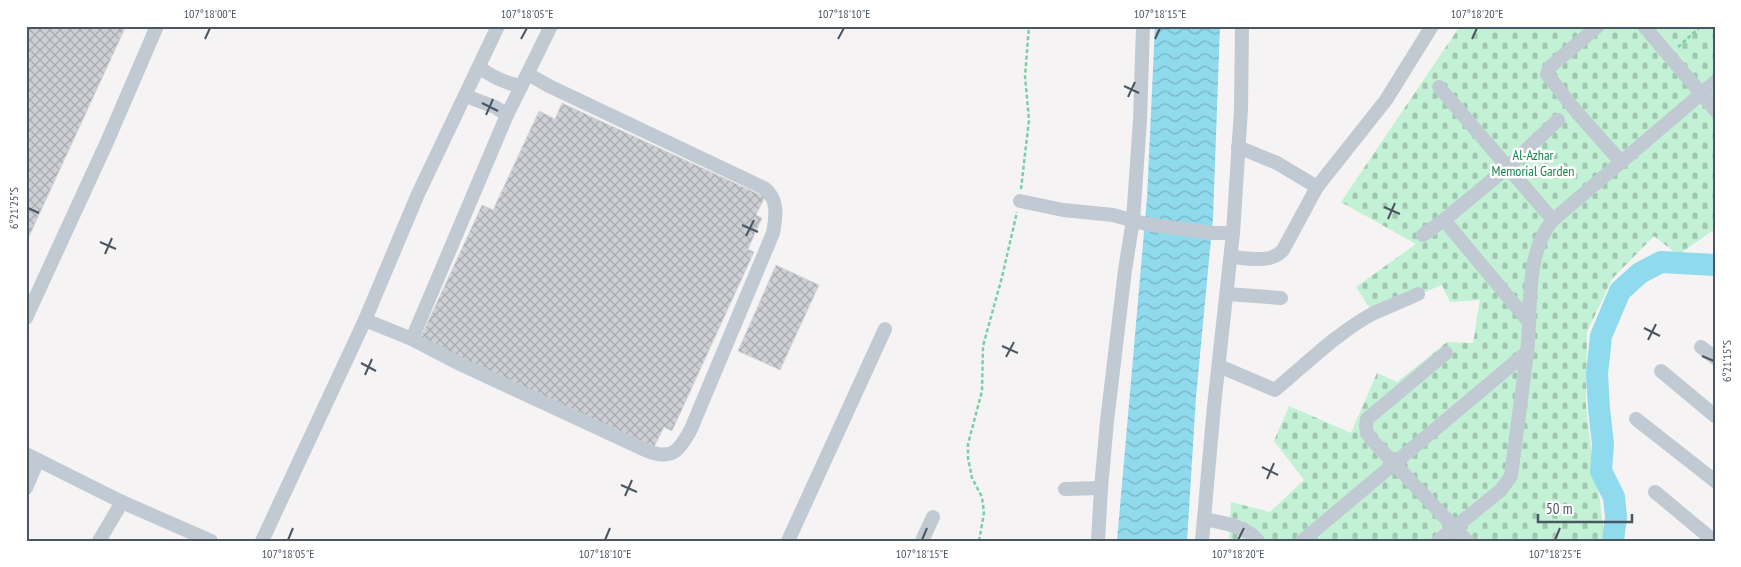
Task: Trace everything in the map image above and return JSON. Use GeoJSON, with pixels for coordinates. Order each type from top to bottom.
{"type":"FeatureCollection","features":[{"type":"Feature","properties":{"kind":"street"},"geometry":{"type":"LineString","coordinates":[[26,318],[107,142],[156,26]]}},
{"type":"Feature","properties":{"kind":"street"},"geometry":{"type":"LineString","coordinates":[[262,541],[365,320],[418,194],[498,26]]}},
{"type":"Feature","properties":{"kind":"street"},"geometry":{"type":"LineString","coordinates":[[412,339],[507,115],[551,26]]}},
{"type":"Feature","properties":{"kind":"street"},"geometry":{"type":"LineString","coordinates":[[1098,541],[1101,488],[1125,270],[1139,222],[1143,26]]}},
{"type":"Feature","properties":{"kind":"street"},"geometry":{"type":"LineString","coordinates":[[1202,541],[1214,406],[1228,294],[1233,233],[1241,109],[1242,26]]}},
{"type":"Feature","properties":{"kind":"street"},"geometry":{"type":"LineString","coordinates":[[1231,257],[1270,259],[1278,256],[1317,187],[1386,100],[1432,26]]}},
{"type":"Feature","properties":{"kind":"street"},"geometry":{"type":"LineString","coordinates":[[1598,26],[1550,67],[1546,74],[1620,162]]}},
{"type":"Feature","properties":{"kind":"street"},"geometry":{"type":"LineString","coordinates":[[1644,26],[1715,110]]}},
{"type":"Feature","properties":{"kind":"street"},"geometry":{"type":"LineString","coordinates":[[365,320],[412,339],[460,364],[654,454],[664,456],[678,450],[683,445],[691,429],[773,233],[776,209],[769,192],[549,86],[525,80],[507,83],[491,76],[479,67]]}},
{"type":"Feature","properties":{"kind":"street"},"geometry":{"type":"LineString","coordinates":[[1438,541],[1501,490],[1510,476],[1527,352],[1532,280],[1538,246],[1546,228],[1620,162],[1715,82]]}},
{"type":"Feature","properties":{"kind":"street"},"geometry":{"type":"LineString","coordinates":[[1439,87],[1553,220]]}},
{"type":"Feature","properties":{"kind":"street"},"geometry":{"type":"LineString","coordinates":[[466,96],[494,107],[507,115]]}},
{"type":"Feature","properties":{"kind":"street"},"geometry":{"type":"LineString","coordinates":[[1423,236],[1508,166],[1558,120]]}},
{"type":"Feature","properties":{"kind":"street"},"geometry":{"type":"LineString","coordinates":[[1238,147],[1277,163],[1317,187]]}},
{"type":"Feature","properties":{"kind":"street"},"geometry":{"type":"LineString","coordinates":[[1020,201],[1139,222],[1213,233],[1233,233]]}},
{"type":"Feature","properties":{"kind":"street"},"geometry":{"type":"LineString","coordinates":[[1444,220],[1529,322]]}},
{"type":"Feature","properties":{"kind":"street"},"geometry":{"type":"LineString","coordinates":[[1228,294],[1281,298]]}},
{"type":"Feature","properties":{"kind":"street"},"geometry":{"type":"LineString","coordinates":[[1219,366],[1275,390],[1350,328],[1372,315],[1418,294]]}},
{"type":"Feature","properties":{"kind":"street"},"geometry":{"type":"LineString","coordinates":[[788,541],[885,329]]}},
{"type":"Feature","properties":{"kind":"street"},"geometry":{"type":"LineString","coordinates":[[1701,347],[1715,358]]}},
{"type":"Feature","properties":{"kind":"street"},"geometry":{"type":"LineString","coordinates":[[1302,541],[1527,352]]}},
{"type":"Feature","properties":{"kind":"street"},"geometry":{"type":"LineString","coordinates":[[1446,353],[1368,419],[1366,426],[1367,433],[1393,464],[1467,541]]}},
{"type":"Feature","properties":{"kind":"street"},"geometry":{"type":"LineString","coordinates":[[1661,371],[1715,416]]}},
{"type":"Feature","properties":{"kind":"street"},"geometry":{"type":"LineString","coordinates":[[1636,418],[1715,481]]}},
{"type":"Feature","properties":{"kind":"street"},"geometry":{"type":"LineString","coordinates":[[26,488],[32,457],[122,502],[211,541]]}},
{"type":"Feature","properties":{"kind":"street"},"geometry":{"type":"LineString","coordinates":[[1065,489],[1101,488]]}},
{"type":"Feature","properties":{"kind":"street"},"geometry":{"type":"LineString","coordinates":[[1655,492],[1714,541]]}},
{"type":"Feature","properties":{"kind":"street"},"geometry":{"type":"LineString","coordinates":[[99,541],[122,502]]}},
{"type":"Feature","properties":{"kind":"street"},"geometry":{"type":"LineString","coordinates":[[922,541],[933,517]]}},
{"type":"Feature","properties":{"kind":"street"},"geometry":{"type":"LineString","coordinates":[[1205,519],[1236,527],[1249,533],[1258,541]]}},
{"type":"Feature","properties":{"kind":"path"},"geometry":{"type":"LineString","coordinates":[[979,541],[984,513],[982,497],[972,478],[968,458],[968,444],[982,390],[982,346],[1002,277],[1020,201],[1029,120],[1025,76],[1030,26]]}},
{"type":"Feature","properties":{"kind":"path"},"geometry":{"type":"LineString","coordinates":[[1669,56],[1702,26]]}},
{"type":"Feature","properties":{"kind":"green space","name":"Al-Azhar Memorial Garden"},"geometry":{"type":"Polygon","coordinates":[[[1460,26],[1715,26],[1715,229],[1678,255],[1654,236],[1612,279],[1587,332],[1586,405],[1592,457],[1600,500],[1604,536],[1602,541],[1229,541],[1231,502],[1270,512],[1304,480],[1274,441],[1289,406],[1351,433],[1377,373],[1397,382],[1447,342],[1473,343],[1480,300],[1450,302],[1442,285],[1373,313],[1356,287],[1416,244],[1341,202],[1460,26]]]}},
{"type":"Feature","properties":{"kind":"water"},"geometry":{"type":"Polygon","coordinates":[[[1155,26],[1220,26],[1213,218],[1196,397],[1187,541],[1117,541],[1147,198],[1155,26]]]}},
{"type":"Feature","properties":{"kind":"building"},"geometry":{"type":"Polygon","coordinates":[[[26,26],[126,26],[26,243],[26,26]]]}},
{"type":"Feature","properties":{"kind":"building"},"geometry":{"type":"Polygon","coordinates":[[[562,103],[765,197],[756,215],[762,218],[748,249],[754,252],[672,431],[664,427],[654,447],[420,339],[482,205],[493,210],[539,111],[555,119],[562,103]]]}},
{"type":"Feature","properties":{"kind":"building"},"geometry":{"type":"Polygon","coordinates":[[[776,265],[819,285],[780,370],[738,351],[776,265]]]}},
{"type":"Feature","properties":{"kind":"waterway"},"geometry":{"type":"LineString","coordinates":[[1613,541],[1616,517],[1614,497],[1601,471],[1603,444],[1597,374],[1601,336],[1620,291],[1640,273],[1661,262],[1715,265]]}}]}
